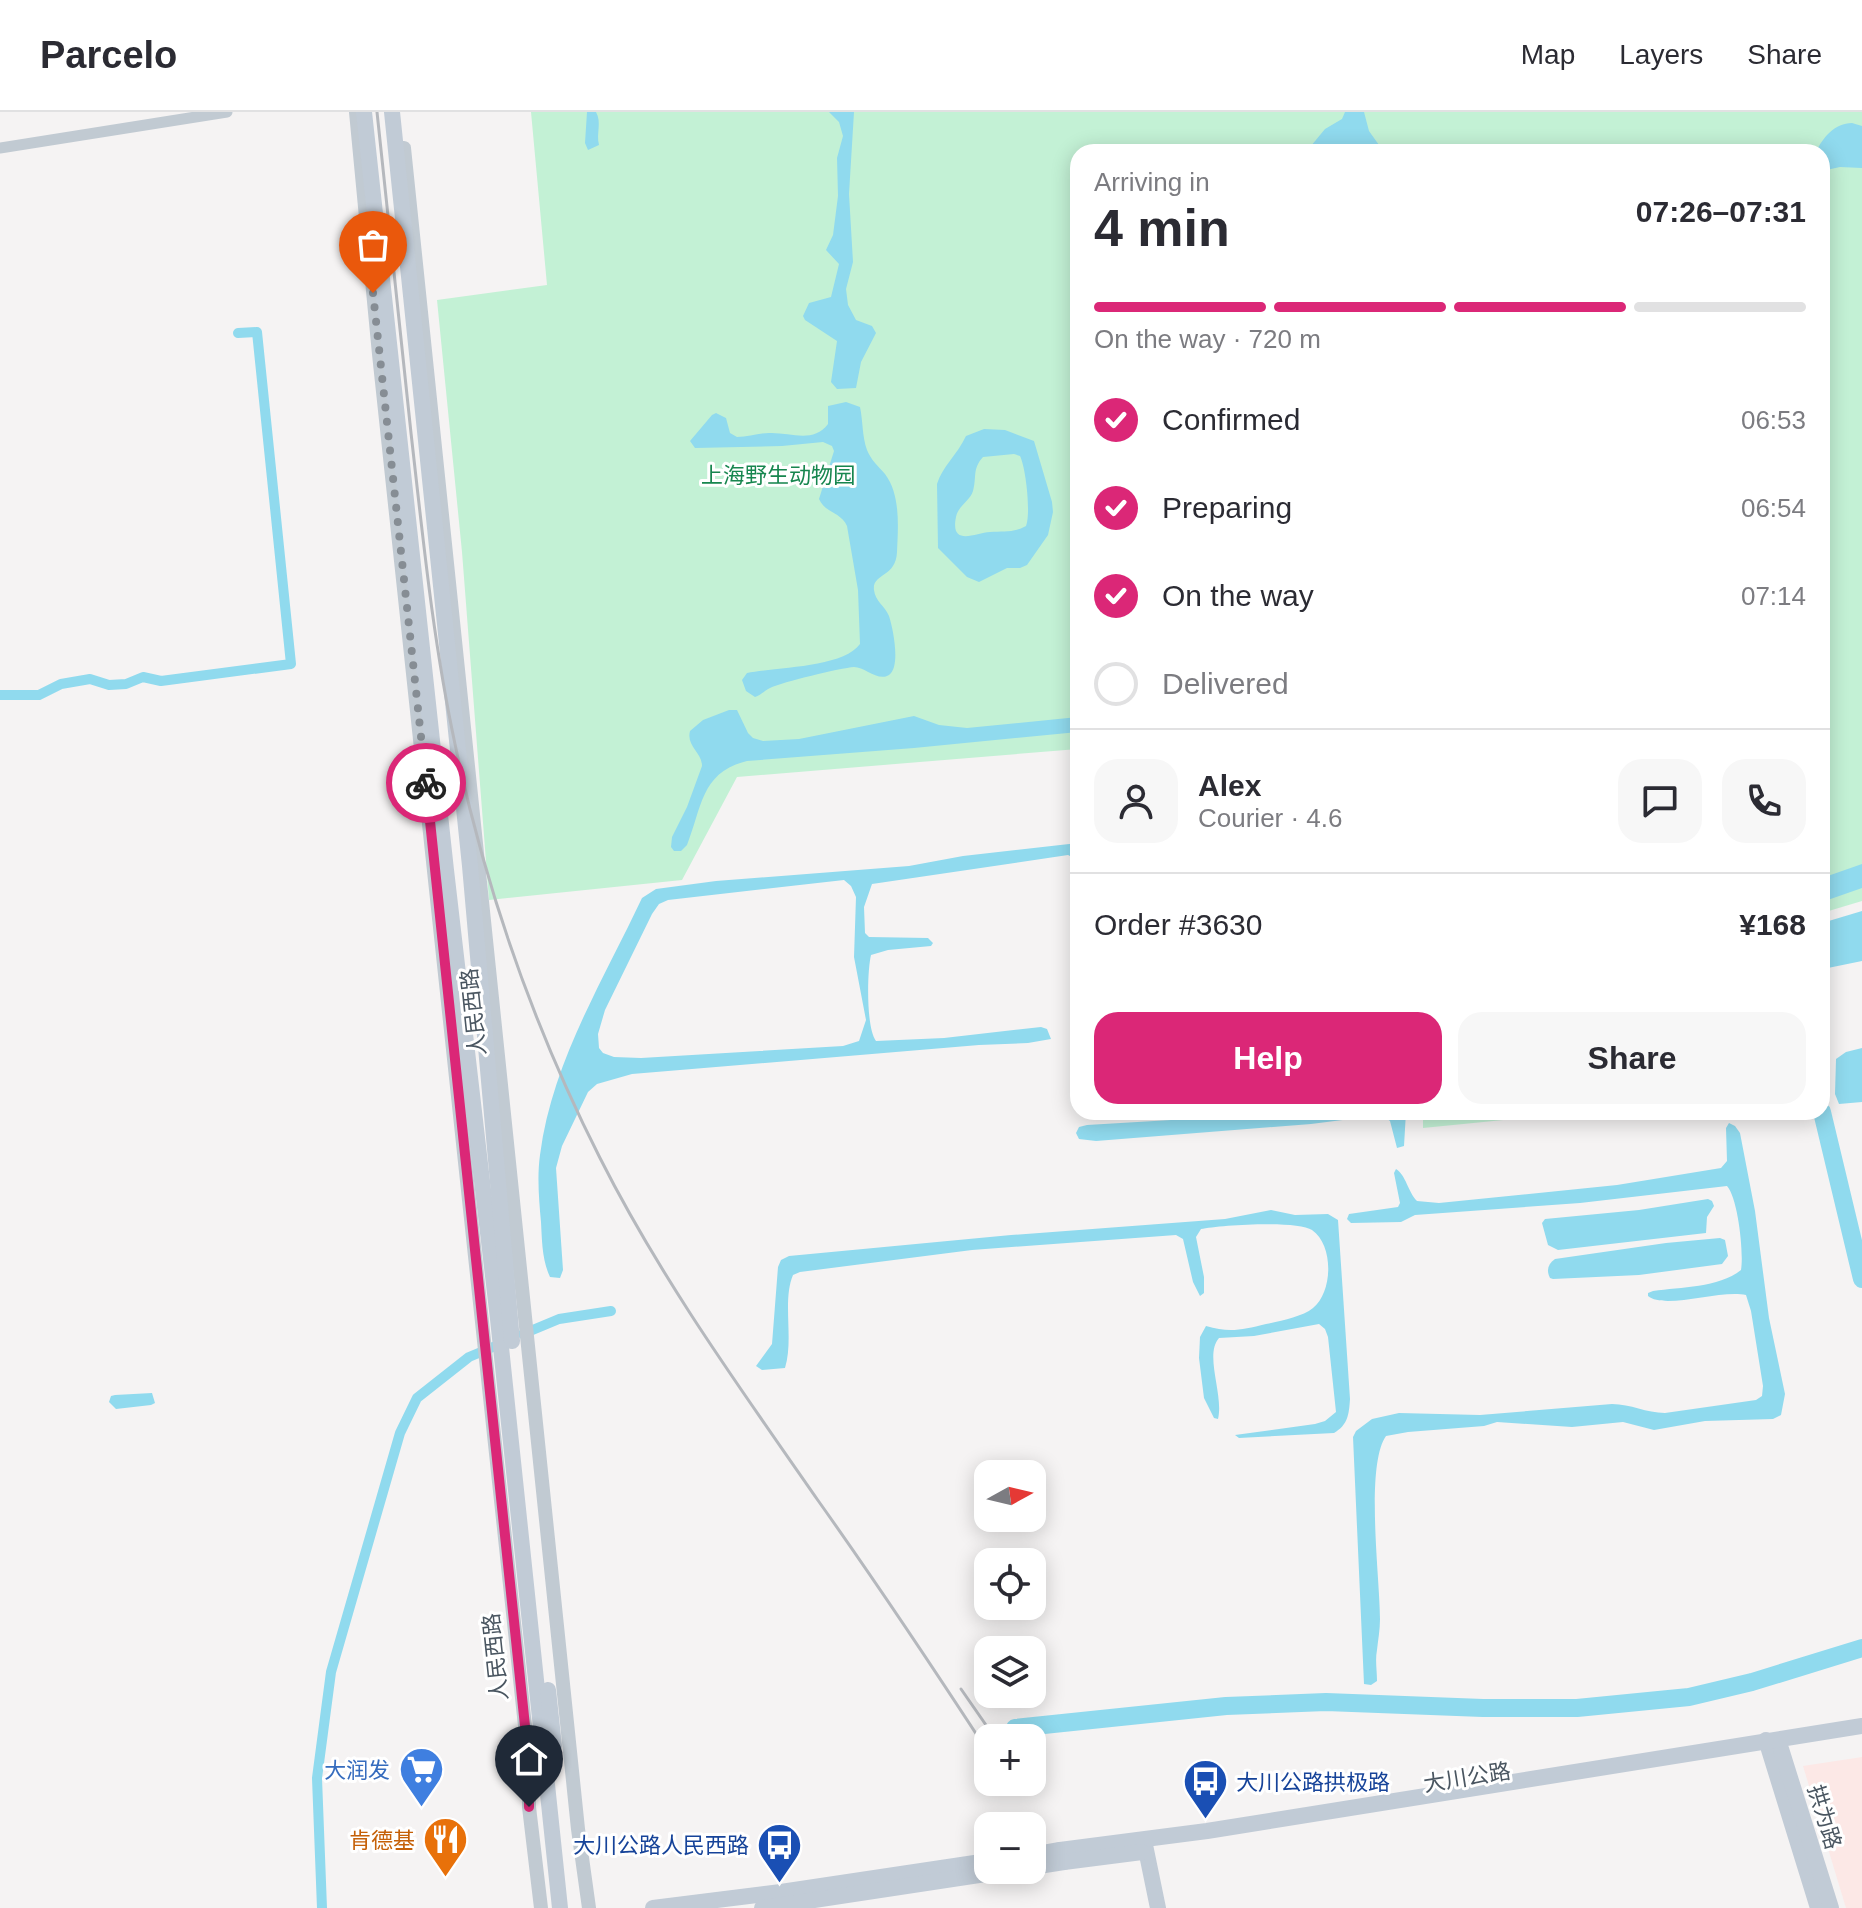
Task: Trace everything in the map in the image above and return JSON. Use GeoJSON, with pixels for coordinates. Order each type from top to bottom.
{"type":"FeatureCollection","features":[{"type":"Feature","properties":{"kind":"main road","name":"人民西路"},"geometry":{"type":"LineString","coordinates":[[364,112],[446,870],[504,1317],[546,1725],[571,1908]]}},
{"type":"Feature","properties":{"kind":"main road","name":"人民西路"},"geometry":{"type":"LineString","coordinates":[[392,112],[470,866],[504,1317]]}},
{"type":"Feature","properties":{"kind":"main road","name":"大川公路"},"geometry":{"type":"LineString","coordinates":[[1046,1855],[1140,1847],[1774,1745],[1862,1726]]}},
{"type":"Feature","properties":{"kind":"main road","name":"大川公路"},"geometry":{"type":"LineString","coordinates":[[1774,1745],[1862,1737]]}},
{"type":"Feature","properties":{"kind":"main road","name":"拱为路"},"geometry":{"type":"LineString","coordinates":[[1774,1745],[1818,1908]]}},
{"type":"Feature","properties":{"kind":"main road","name":"拱为路"},"geometry":{"type":"LineString","coordinates":[[1774,1745],[1831,1908]]}},
{"type":"Feature","properties":{"kind":"main road","name":"人民西路"},"geometry":{"type":"LineString","coordinates":[[550,1760],[560,1908]]}},
{"type":"Feature","properties":{"kind":"main road"},"geometry":{"type":"LineString","coordinates":[[1140,1847],[1148,1908]]}},
{"type":"Feature","properties":{"kind":"main road"},"geometry":{"type":"LineString","coordinates":[[1140,1847],[1158,1908]]}},
{"type":"Feature","properties":{"kind":"main road","name":"大川公路"},"geometry":{"type":"LineString","coordinates":[[1046,1862],[1062,1856]]}},
{"type":"Feature","properties":{"kind":"main road"},"geometry":{"type":"LineString","coordinates":[[653,1908],[974,1863]]}},
{"type":"Feature","properties":{"kind":"main road"},"geometry":{"type":"LineString","coordinates":[[762,1908],[974,1876]]}},
{"type":"Feature","properties":{"kind":"street"},"geometry":{"type":"LineString","coordinates":[[0,148],[227,112]]}},
{"type":"Feature","properties":{"kind":"street","name":"人民西路"},"geometry":{"type":"LineString","coordinates":[[356,112],[379,354],[504,1317],[550,1760],[589,1908]]}},
{"type":"Feature","properties":{"kind":"street","name":"人民西路"},"geometry":{"type":"LineString","coordinates":[[400,112],[504,1317]]}},
{"type":"Feature","properties":{"kind":"street","name":"人民西路"},"geometry":{"type":"LineString","coordinates":[[541,1908],[529,1807],[550,1760]]}},
{"type":"Feature","properties":{"kind":"shaded area"},"geometry":{"type":"Polygon","coordinates":[[[1862,1757],[1862,1908],[1846,1908],[1803,1766],[1862,1757]]]}},
{"type":"Feature","properties":{"kind":"green space","name":"上海野生动物园"},"geometry":{"type":"Polygon","coordinates":[[[531,112],[1862,112],[1862,901],[1830,911],[1830,144],[1070,144],[1070,750],[737,777],[682,880],[489,900],[462,552],[437,300],[547,285],[531,112]]]}},
{"type":"Feature","properties":{"kind":"green space"},"geometry":{"type":"Polygon","coordinates":[[[1423,1120],[1504,1120],[1423,1128],[1423,1120]]]}},
{"type":"Feature","properties":{"kind":"water"},"geometry":{"type":"Polygon","coordinates":[[[587,112],[596,112],[599,124],[599,145],[588,150],[585,143],[587,112]]]}},
{"type":"Feature","properties":{"kind":"water"},"geometry":{"type":"Polygon","coordinates":[[[829,112],[854,112],[849,194],[853,262],[846,289],[848,305],[856,320],[872,326],[876,333],[861,362],[856,388],[837,389],[831,382],[837,341],[803,316],[809,303],[831,297],[839,264],[826,250],[833,235],[838,196],[837,158],[843,136],[839,122],[829,112]]]}},
{"type":"Feature","properties":{"kind":"water"},"geometry":{"type":"Polygon","coordinates":[[[1345,112],[1364,112],[1369,131],[1378,144],[1313,144],[1325,129],[1342,119],[1345,112]]]}},
{"type":"Feature","properties":{"kind":"water"},"geometry":{"type":"Polygon","coordinates":[[[1846,124],[1862,126],[1862,168],[1830,169],[1830,144],[1820,144],[1835,128],[1846,124]]]}},
{"type":"Feature","properties":{"kind":"water"},"geometry":{"type":"Polygon","coordinates":[[[846,402],[860,407],[867,450],[890,482],[896,502],[896,560],[874,585],[876,597],[889,616],[892,629],[895,647],[893,671],[880,677],[854,667],[837,670],[777,685],[755,697],[746,691],[742,680],[747,673],[824,662],[851,652],[860,644],[858,590],[847,526],[819,499],[834,451],[832,446],[823,442],[695,448],[690,441],[716,413],[726,418],[730,433],[737,437],[769,433],[815,434],[828,424],[828,406],[846,402]]]}},
{"type":"Feature","properties":{"kind":"water"},"geometry":{"type":"Polygon","coordinates":[[[984,429],[1005,430],[1034,441],[1053,512],[1048,535],[1027,565],[1007,568],[979,582],[967,577],[938,548],[937,484],[966,436],[984,429]],[[1020,456],[983,457],[976,469],[973,491],[956,517],[955,526],[960,535],[1013,531],[1026,526],[1027,491],[1020,456]]]}},
{"type":"Feature","properties":{"kind":"water"},"geometry":{"type":"Polygon","coordinates":[[[737,710],[748,733],[763,741],[799,739],[914,716],[939,725],[967,728],[1070,718],[1070,733],[747,761],[720,773],[712,782],[700,805],[687,845],[681,851],[674,851],[671,847],[672,837],[702,766],[690,741],[690,731],[703,720],[737,710]]]}},
{"type":"Feature","properties":{"kind":"water"},"geometry":{"type":"Polygon","coordinates":[[[1070,844],[1070,856],[872,884],[864,907],[865,933],[869,937],[928,938],[933,943],[931,946],[888,950],[871,955],[868,1000],[870,1024],[876,1041],[944,1038],[1041,1027],[1047,1029],[1051,1039],[632,1074],[597,1084],[588,1092],[562,1146],[556,1168],[563,1270],[560,1278],[550,1277],[543,1250],[539,1188],[540,1155],[546,1121],[567,1055],[642,898],[656,889],[716,881],[909,866],[963,856],[1070,844]],[[844,880],[668,900],[659,904],[605,1010],[598,1034],[599,1048],[614,1057],[641,1058],[843,1046],[859,1041],[866,1020],[854,957],[856,897],[844,880]]]}},
{"type":"Feature","properties":{"kind":"water"},"geometry":{"type":"Polygon","coordinates":[[[1862,864],[1862,888],[1830,899],[1830,875],[1862,864]]]}},
{"type":"Feature","properties":{"kind":"water"},"geometry":{"type":"Polygon","coordinates":[[[1862,911],[1862,961],[1830,968],[1830,921],[1862,911]]]}},
{"type":"Feature","properties":{"kind":"water"},"geometry":{"type":"Polygon","coordinates":[[[1862,1048],[1862,1102],[1839,1104],[1835,1094],[1836,1059],[1846,1052],[1862,1048]]]}},
{"type":"Feature","properties":{"kind":"water"},"geometry":{"type":"Polygon","coordinates":[[[1171,1120],[1343,1120],[1096,1141],[1079,1139],[1076,1133],[1079,1127],[1171,1120]]]}},
{"type":"Feature","properties":{"kind":"water"},"geometry":{"type":"Polygon","coordinates":[[[1406,1120],[1404,1146],[1397,1148],[1390,1121],[1406,1120]]]}},
{"type":"Feature","properties":{"kind":"water"},"geometry":{"type":"Polygon","coordinates":[[[1729,1123],[1740,1133],[1755,1211],[1769,1318],[1785,1394],[1781,1415],[1773,1419],[1705,1421],[1654,1430],[1623,1422],[1572,1427],[1497,1422],[1386,1436],[1376,1472],[1375,1497],[1380,1619],[1377,1681],[1371,1685],[1364,1684],[1353,1437],[1372,1419],[1399,1413],[1480,1415],[1612,1404],[1665,1413],[1756,1400],[1762,1396],[1763,1386],[1746,1295],[1667,1301],[1648,1296],[1653,1291],[1710,1284],[1741,1270],[1739,1226],[1727,1186],[1580,1203],[1415,1215],[1401,1222],[1351,1223],[1347,1219],[1349,1214],[1398,1207],[1396,1169],[1417,1201],[1439,1203],[1617,1185],[1721,1168],[1727,1161],[1726,1128],[1729,1123]]]}},
{"type":"Feature","properties":{"kind":"water"},"geometry":{"type":"Polygon","coordinates":[[[1708,1199],[1714,1206],[1707,1217],[1706,1233],[1558,1250],[1548,1245],[1542,1223],[1545,1219],[1639,1210],[1708,1199]]]}},
{"type":"Feature","properties":{"kind":"water"},"geometry":{"type":"Polygon","coordinates":[[[1271,1210],[1295,1215],[1328,1214],[1338,1220],[1350,1399],[1347,1419],[1334,1433],[1239,1438],[1235,1435],[1315,1424],[1336,1412],[1328,1337],[1319,1324],[1254,1336],[1219,1338],[1213,1354],[1219,1399],[1218,1419],[1214,1418],[1204,1398],[1199,1358],[1200,1337],[1206,1326],[1229,1330],[1250,1328],[1297,1316],[1320,1301],[1328,1269],[1324,1246],[1312,1230],[1291,1225],[1201,1229],[1196,1237],[1204,1277],[1204,1293],[1200,1296],[1193,1282],[1183,1239],[1176,1235],[972,1250],[800,1272],[793,1275],[790,1285],[785,1368],[762,1370],[756,1366],[772,1344],[778,1267],[781,1260],[789,1256],[1225,1219],[1271,1210]]]}},
{"type":"Feature","properties":{"kind":"water"},"geometry":{"type":"Polygon","coordinates":[[[1720,1238],[1725,1240],[1728,1256],[1722,1264],[1639,1275],[1553,1279],[1548,1272],[1549,1265],[1555,1259],[1720,1238]]]}},
{"type":"Feature","properties":{"kind":"water"},"geometry":{"type":"Polygon","coordinates":[[[152,1393],[155,1403],[151,1405],[116,1409],[109,1402],[115,1395],[152,1393]]]}},
{"type":"Feature","properties":{"kind":"waterway"},"geometry":{"type":"LineString","coordinates":[[0,695],[39,695],[61,684],[90,679],[109,685],[126,684],[143,677],[161,681],[291,664],[257,332],[238,333]]}},
{"type":"Feature","properties":{"kind":"waterway"},"geometry":{"type":"LineString","coordinates":[[1824,1120],[1862,1279]]}},
{"type":"Feature","properties":{"kind":"waterway"},"geometry":{"type":"LineString","coordinates":[[523,1334],[559,1319],[611,1311]]}},
{"type":"Feature","properties":{"kind":"waterway"},"geometry":{"type":"LineString","coordinates":[[322,1908],[317,1778],[331,1672],[400,1433],[417,1398],[469,1357],[505,1342]]}},
{"type":"Feature","properties":{"kind":"waterway"},"geometry":{"type":"LineString","coordinates":[[1046,1725],[1226,1706],[1326,1702],[1577,1708],[1689,1697],[1752,1682],[1862,1648]]}},
{"type":"Feature","properties":{"kind":"railway"},"geometry":{"type":"LineString","coordinates":[[377,112],[420,511],[441,667],[455,744],[481,851],[533,1008],[600,1158],[675,1290],[974,1731]]}},
{"type":"Feature","properties":{"kind":"railway"},"geometry":{"type":"LineString","coordinates":[[961,1689],[985,1724]]}},
{"type":"Feature","properties":{"kind":"way so far"},"geometry":{"type":"LineString","coordinates":[[373,293],[426,783]]}},
{"type":"Feature","properties":{"kind":"place","name":"大润发"},"geometry":{"type":"Point","coordinates":[421,1809]}},
{"type":"Feature","properties":{"kind":"place","name":"大川公路拱极路"},"geometry":{"type":"Point","coordinates":[1205,1821]}},
{"type":"Feature","properties":{"kind":"place","name":"肯德基"},"geometry":{"type":"Point","coordinates":[446,1879]}},
{"type":"Feature","properties":{"kind":"place","name":"大川公路人民西路"},"geometry":{"type":"Point","coordinates":[780,1884]}},
{"type":"Feature","properties":{"kind":"route"},"geometry":{"type":"LineString","coordinates":[[426,783],[529,1764],[529,1807]]}}]}
